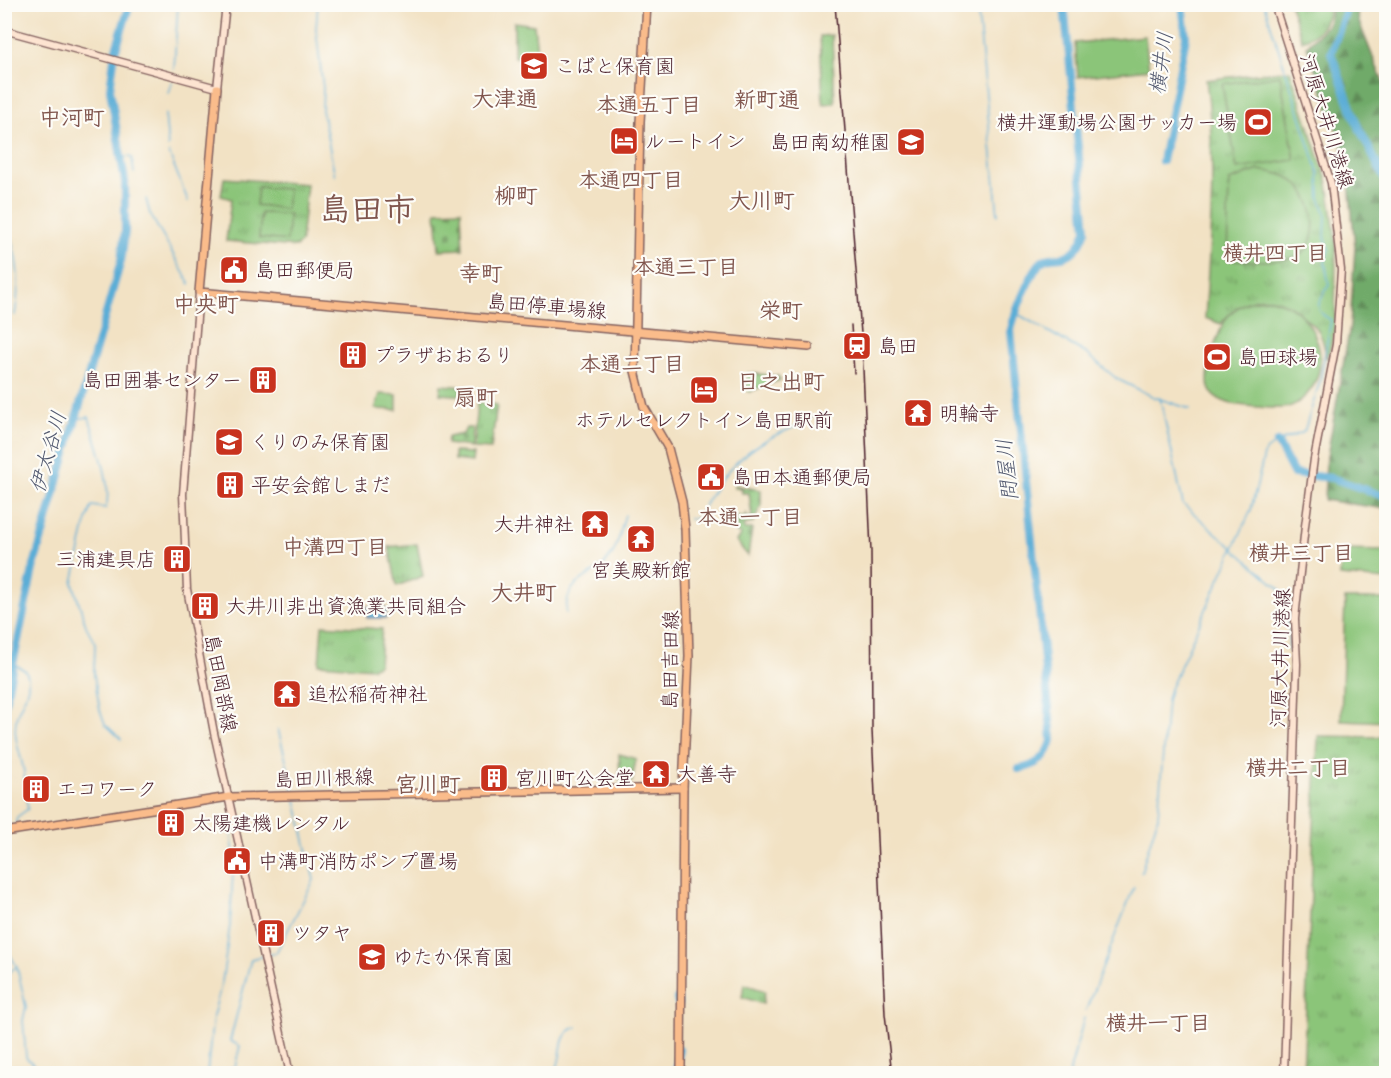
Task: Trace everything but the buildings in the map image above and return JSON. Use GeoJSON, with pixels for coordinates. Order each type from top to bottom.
{"type":"FeatureCollection","features":[{"type":"Feature","properties":{"kind":"main road"},"geometry":{"type":"LineString","coordinates":[[199,292],[226,4]]}},
{"type":"Feature","properties":{"kind":"main road","name":"島田吉田線"},"geometry":{"type":"LineString","coordinates":[[647,4],[640,122],[636,383],[644,407],[668,448],[684,519],[689,659],[683,788],[681,1074]]}},
{"type":"Feature","properties":{"kind":"main road","name":"河原大井川港線"},"geometry":{"type":"LineString","coordinates":[[1274,4],[1331,183],[1341,270],[1336,344],[1309,491],[1295,619],[1297,664],[1284,1074]]}},
{"type":"Feature","properties":{"kind":"main road"},"geometry":{"type":"LineString","coordinates":[[4,30],[217,88]]}},
{"type":"Feature","properties":{"kind":"main road","name":"島田停車場線"},"geometry":{"type":"LineString","coordinates":[[199,292],[809,347]]}},
{"type":"Feature","properties":{"kind":"main road","name":"島田岡部線"},"geometry":{"type":"LineString","coordinates":[[199,292],[185,453],[184,546],[196,646],[290,1074]]}},
{"type":"Feature","properties":{"kind":"main road","name":"島田川根線"},"geometry":{"type":"LineString","coordinates":[[4,832],[229,797],[683,788]]}},
{"type":"Feature","properties":{"kind":"green space"},"geometry":{"type":"Polygon","coordinates":[[[1290,5],[1330,5],[1322,27],[1314,35],[1302,41],[1290,5]]]}},
{"type":"Feature","properties":{"kind":"green space"},"geometry":{"type":"Polygon","coordinates":[[[1332,5],[1356,5],[1359,22],[1386,90],[1386,509],[1324,500],[1326,462],[1350,326],[1355,247],[1347,161],[1307,46],[1328,24],[1332,5]]]}},
{"type":"Feature","properties":{"kind":"green space"},"geometry":{"type":"Polygon","coordinates":[[[514,22],[534,25],[538,59],[514,57],[514,22]]]}},
{"type":"Feature","properties":{"kind":"green space"},"geometry":{"type":"Polygon","coordinates":[[[832,35],[835,103],[823,104],[820,36],[832,35]]]}},
{"type":"Feature","properties":{"kind":"green space"},"geometry":{"type":"Polygon","coordinates":[[[1145,36],[1149,69],[1078,77],[1075,43],[1145,36]]]}},
{"type":"Feature","properties":{"kind":"green space"},"geometry":{"type":"Polygon","coordinates":[[[1290,70],[1328,183],[1336,241],[1335,331],[1327,359],[1318,330],[1295,309],[1273,299],[1262,298],[1240,306],[1221,324],[1205,318],[1212,169],[1206,80],[1290,70]]]}},
{"type":"Feature","properties":{"kind":"green space","name":"横井運動場公園サッカー場"},"geometry":{"type":"Polygon","coordinates":[[[1280,75],[1295,160],[1237,169],[1222,84],[1280,75]]]}},
{"type":"Feature","properties":{"kind":"green space"},"geometry":{"type":"Polygon","coordinates":[[[1259,170],[1289,178],[1304,192],[1309,201],[1314,224],[1309,245],[1302,253],[1284,260],[1227,260],[1229,181],[1259,170]]]}},
{"type":"Feature","properties":{"kind":"green space"},"geometry":{"type":"Polygon","coordinates":[[[224,178],[307,184],[301,242],[296,247],[226,241],[231,199],[221,196],[224,178]]]}},
{"type":"Feature","properties":{"kind":"green space"},"geometry":{"type":"Polygon","coordinates":[[[258,187],[288,189],[286,209],[256,205],[258,187]]]}},
{"type":"Feature","properties":{"kind":"green space"},"geometry":{"type":"Polygon","coordinates":[[[461,210],[463,249],[439,250],[436,211],[461,210]]]}},
{"type":"Feature","properties":{"kind":"green space"},"geometry":{"type":"Polygon","coordinates":[[[261,213],[289,214],[287,241],[259,238],[261,213]]]}},
{"type":"Feature","properties":{"kind":"green space"},"geometry":{"type":"Polygon","coordinates":[[[1270,299],[1291,307],[1310,327],[1320,352],[1317,378],[1311,390],[1291,406],[1269,408],[1239,405],[1221,400],[1211,392],[1208,375],[1213,351],[1222,327],[1232,312],[1245,303],[1270,299]]]}},
{"type":"Feature","properties":{"kind":"green space"},"geometry":{"type":"Polygon","coordinates":[[[748,373],[778,376],[780,380],[749,392],[746,390],[748,373]]]}},
{"type":"Feature","properties":{"kind":"green space"},"geometry":{"type":"Polygon","coordinates":[[[441,385],[469,387],[468,396],[440,394],[441,385]]]}},
{"type":"Feature","properties":{"kind":"green space"},"geometry":{"type":"Polygon","coordinates":[[[380,394],[397,395],[397,410],[375,409],[380,394]]]}},
{"type":"Feature","properties":{"kind":"green space"},"geometry":{"type":"Polygon","coordinates":[[[477,402],[497,405],[491,449],[473,448],[477,402]]]}},
{"type":"Feature","properties":{"kind":"green space"},"geometry":{"type":"Polygon","coordinates":[[[466,428],[472,428],[471,447],[447,444],[448,437],[463,434],[466,428]]]}},
{"type":"Feature","properties":{"kind":"green space"},"geometry":{"type":"Polygon","coordinates":[[[454,452],[473,453],[472,462],[454,460],[454,452]]]}},
{"type":"Feature","properties":{"kind":"green space"},"geometry":{"type":"Polygon","coordinates":[[[734,485],[761,490],[761,506],[753,523],[743,525],[744,529],[752,529],[748,556],[736,541],[741,535],[736,532],[735,525],[724,526],[717,517],[745,517],[746,512],[747,518],[752,517],[749,493],[742,493],[742,488],[735,488],[734,485]]]}},
{"type":"Feature","properties":{"kind":"green space"},"geometry":{"type":"Polygon","coordinates":[[[417,544],[423,576],[397,586],[389,547],[417,544]]]}},
{"type":"Feature","properties":{"kind":"green space"},"geometry":{"type":"Polygon","coordinates":[[[1342,550],[1386,551],[1386,580],[1340,576],[1342,550]]]}},
{"type":"Feature","properties":{"kind":"green space"},"geometry":{"type":"Polygon","coordinates":[[[1345,599],[1386,599],[1386,722],[1341,720],[1345,599]]]}},
{"type":"Feature","properties":{"kind":"green space"},"geometry":{"type":"Polygon","coordinates":[[[322,625],[382,629],[379,664],[372,668],[319,664],[322,625]]]}},
{"type":"Feature","properties":{"kind":"green space"},"geometry":{"type":"Polygon","coordinates":[[[1318,736],[1386,737],[1386,1073],[1303,1073],[1318,736]]]}},
{"type":"Feature","properties":{"kind":"green space"},"geometry":{"type":"Polygon","coordinates":[[[619,754],[636,759],[632,782],[620,782],[619,754]]]}},
{"type":"Feature","properties":{"kind":"green space"},"geometry":{"type":"Polygon","coordinates":[[[744,984],[765,991],[763,1004],[742,997],[744,984]]]}},
{"type":"Feature","properties":{"kind":"water"},"geometry":{"type":"Polygon","coordinates":[[[367,607],[386,608],[386,618],[367,618],[367,607]]]}},
{"type":"Feature","properties":{"kind":"waterway","name":"伊太谷川"},"geometry":{"type":"LineString","coordinates":[[4,707],[33,569],[121,261],[125,231],[125,182],[110,89],[115,52],[130,4]]}},
{"type":"Feature","properties":{"kind":"waterway"},"geometry":{"type":"LineString","coordinates":[[174,69],[178,4]]}},
{"type":"Feature","properties":{"kind":"waterway"},"geometry":{"type":"LineString","coordinates":[[318,4],[316,29],[323,88],[322,110],[335,176]]}},
{"type":"Feature","properties":{"kind":"waterway"},"geometry":{"type":"LineString","coordinates":[[977,4],[998,215]]}},
{"type":"Feature","properties":{"kind":"waterway","name":"問屋川"},"geometry":{"type":"LineString","coordinates":[[1019,769],[1031,766],[1040,760],[1048,752],[1052,740],[1011,331],[1024,293],[1039,264],[1046,259],[1071,253],[1080,243],[1086,230],[1064,4]]}},
{"type":"Feature","properties":{"kind":"waterway","name":"横井川"},"geometry":{"type":"LineString","coordinates":[[1162,161],[1186,37],[1182,4]]}},
{"type":"Feature","properties":{"kind":"waterway"},"geometry":{"type":"LineString","coordinates":[[1141,872],[1158,817],[1167,700],[1170,689],[1251,510],[1265,451],[1277,442],[1304,432],[1320,381],[1331,320],[1319,309],[1320,300],[1329,285],[1325,262],[1329,249],[1325,237],[1326,214],[1320,198],[1319,174],[1264,4]]}},
{"type":"Feature","properties":{"kind":"waterway"},"geometry":{"type":"LineString","coordinates":[[1348,4],[1331,53],[1357,124],[1386,182]]}},
{"type":"Feature","properties":{"kind":"waterway"},"geometry":{"type":"LineString","coordinates":[[169,93],[172,82]]}},
{"type":"Feature","properties":{"kind":"waterway"},"geometry":{"type":"LineString","coordinates":[[165,114],[168,147]]}},
{"type":"Feature","properties":{"kind":"waterway"},"geometry":{"type":"LineString","coordinates":[[169,153],[188,201]]}},
{"type":"Feature","properties":{"kind":"waterway"},"geometry":{"type":"LineString","coordinates":[[120,158],[126,157]]}},
{"type":"Feature","properties":{"kind":"waterway"},"geometry":{"type":"LineString","coordinates":[[129,157],[132,158],[134,173]]}},
{"type":"Feature","properties":{"kind":"waterway"},"geometry":{"type":"LineString","coordinates":[[146,199],[150,214],[190,284]]}},
{"type":"Feature","properties":{"kind":"waterway"},"geometry":{"type":"LineString","coordinates":[[4,222],[16,256],[18,291],[15,315]]}},
{"type":"Feature","properties":{"kind":"waterway"},"geometry":{"type":"LineString","coordinates":[[1016,313],[1087,354],[1117,379],[1154,397],[1190,409]]}},
{"type":"Feature","properties":{"kind":"waterway"},"geometry":{"type":"LineString","coordinates":[[4,344],[7,336]]}},
{"type":"Feature","properties":{"kind":"waterway"},"geometry":{"type":"LineString","coordinates":[[1160,398],[1183,504],[1280,589],[1289,631],[1289,652]]}},
{"type":"Feature","properties":{"kind":"waterway"},"geometry":{"type":"LineString","coordinates":[[689,519],[698,518],[719,482],[748,452],[813,416]]}},
{"type":"Feature","properties":{"kind":"waterway"},"geometry":{"type":"LineString","coordinates":[[75,419],[89,417],[106,475],[108,498],[106,508],[92,506],[85,526],[73,583],[86,626],[95,643],[94,675],[100,710],[105,724],[121,739]]}},
{"type":"Feature","properties":{"kind":"waterway"},"geometry":{"type":"LineString","coordinates":[[1277,442],[1294,474],[1332,478],[1386,497]]}},
{"type":"Feature","properties":{"kind":"waterway"},"geometry":{"type":"LineString","coordinates":[[566,613],[567,601],[576,585],[604,564],[614,552],[625,515]]}},
{"type":"Feature","properties":{"kind":"waterway"},"geometry":{"type":"LineString","coordinates":[[14,664],[26,671],[28,677],[26,694],[17,716],[15,729],[24,772],[28,809],[17,817],[16,823]]}},
{"type":"Feature","properties":{"kind":"waterway"},"geometry":{"type":"LineString","coordinates":[[278,729],[294,792]]}},
{"type":"Feature","properties":{"kind":"waterway"},"geometry":{"type":"LineString","coordinates":[[267,955],[276,953],[314,880],[296,800]]}},
{"type":"Feature","properties":{"kind":"waterway"},"geometry":{"type":"LineString","coordinates":[[207,1074],[213,1016],[222,982],[230,925],[234,854],[230,823]]}},
{"type":"Feature","properties":{"kind":"waterway"},"geometry":{"type":"LineString","coordinates":[[1086,1010],[1134,887]]}},
{"type":"Feature","properties":{"kind":"waterway"},"geometry":{"type":"LineString","coordinates":[[4,944],[17,967],[26,1007],[23,1020],[26,1057],[42,1074]]}},
{"type":"Feature","properties":{"kind":"waterway"},"geometry":{"type":"LineString","coordinates":[[229,1074],[230,1068],[235,1067],[240,1046],[230,1041],[251,959],[262,956]]}},
{"type":"Feature","properties":{"kind":"waterway"},"geometry":{"type":"LineString","coordinates":[[4,976],[16,967]]}},
{"type":"Feature","properties":{"kind":"waterway","name":"問屋川"},"geometry":{"type":"LineString","coordinates":[[677,999],[678,1003]]}},
{"type":"Feature","properties":{"kind":"waterway"},"geometry":{"type":"LineString","coordinates":[[4,1006],[7,1019],[4,1046]]}},
{"type":"Feature","properties":{"kind":"waterway"},"geometry":{"type":"LineString","coordinates":[[1069,1074],[1084,1018]]}},
{"type":"Feature","properties":{"kind":"waterway"},"geometry":{"type":"LineString","coordinates":[[554,1074],[563,1041],[570,1030],[577,1027]]}},
{"type":"Feature","properties":{"kind":"waterway","name":"問屋川"},"geometry":{"type":"LineString","coordinates":[[676,1074],[679,1050]]}},
{"type":"Feature","properties":{"kind":"railway"},"geometry":{"type":"LineString","coordinates":[[835,4],[862,346],[871,551],[872,730],[885,1014],[892,1074]]}},
{"type":"Feature","properties":{"kind":"railway"},"geometry":{"type":"LineString","coordinates":[[851,325],[854,373]]}},
{"type":"Feature","properties":{"kind":"place","name":"こばと保育園"},"geometry":{"type":"Point","coordinates":[534,66]}},
{"type":"Feature","properties":{"kind":"place","name":"横井運動場公園サッカー場"},"geometry":{"type":"Point","coordinates":[1258,122]}},
{"type":"Feature","properties":{"kind":"place","name":"ルートイン"},"geometry":{"type":"Point","coordinates":[624,141]}},
{"type":"Feature","properties":{"kind":"place","name":"島田南幼稚園"},"geometry":{"type":"Point","coordinates":[911,142]}},
{"type":"Feature","properties":{"kind":"place","name":"島田郵便局"},"geometry":{"type":"Point","coordinates":[234,270]}},
{"type":"Feature","properties":{"kind":"place","name":"島田"},"geometry":{"type":"Point","coordinates":[857,346]}},
{"type":"Feature","properties":{"kind":"place","name":"プラザおおるり"},"geometry":{"type":"Point","coordinates":[353,355]}},
{"type":"Feature","properties":{"kind":"place","name":"島田球場"},"geometry":{"type":"Point","coordinates":[1217,357]}},
{"type":"Feature","properties":{"kind":"place","name":"島田囲碁センター"},"geometry":{"type":"Point","coordinates":[263,380]}},
{"type":"Feature","properties":{"kind":"place","name":"ホテルセレクトイン島田駅前"},"geometry":{"type":"Point","coordinates":[704,390]}},
{"type":"Feature","properties":{"kind":"place","name":"明輪寺"},"geometry":{"type":"Point","coordinates":[918,413]}},
{"type":"Feature","properties":{"kind":"place","name":"くりのみ保育園"},"geometry":{"type":"Point","coordinates":[229,442]}},
{"type":"Feature","properties":{"kind":"place","name":"島田本通郵便局"},"geometry":{"type":"Point","coordinates":[711,477]}},
{"type":"Feature","properties":{"kind":"place","name":"平安会館しまだ"},"geometry":{"type":"Point","coordinates":[230,485]}},
{"type":"Feature","properties":{"kind":"place","name":"大井神社"},"geometry":{"type":"Point","coordinates":[595,524]}},
{"type":"Feature","properties":{"kind":"place","name":"宮美殿新館"},"geometry":{"type":"Point","coordinates":[641,539]}},
{"type":"Feature","properties":{"kind":"place","name":"三浦建具店"},"geometry":{"type":"Point","coordinates":[177,559]}},
{"type":"Feature","properties":{"kind":"place","name":"大井川非出資漁業共同組合"},"geometry":{"type":"Point","coordinates":[205,606]}},
{"type":"Feature","properties":{"kind":"place","name":"追松稲荷神社"},"geometry":{"type":"Point","coordinates":[287,694]}},
{"type":"Feature","properties":{"kind":"place","name":"大善寺"},"geometry":{"type":"Point","coordinates":[656,774]}},
{"type":"Feature","properties":{"kind":"place","name":"宮川町公会堂"},"geometry":{"type":"Point","coordinates":[494,778]}},
{"type":"Feature","properties":{"kind":"place","name":"エコワーク"},"geometry":{"type":"Point","coordinates":[36,789]}},
{"type":"Feature","properties":{"kind":"place","name":"太陽建機レンタル"},"geometry":{"type":"Point","coordinates":[171,823]}},
{"type":"Feature","properties":{"kind":"place","name":"中溝町消防ポンプ置場"},"geometry":{"type":"Point","coordinates":[237,861]}},
{"type":"Feature","properties":{"kind":"place","name":"ツタヤ"},"geometry":{"type":"Point","coordinates":[271,933]}},
{"type":"Feature","properties":{"kind":"place","name":"ゆたか保育園"},"geometry":{"type":"Point","coordinates":[372,957]}},
{"type":"Feature","properties":{"kind":"district","name":"大津通"},"geometry":{"type":"Point","coordinates":[505,98]}},
{"type":"Feature","properties":{"kind":"district","name":"新町通"},"geometry":{"type":"Point","coordinates":[767,99]}},
{"type":"Feature","properties":{"kind":"district","name":"本通五丁目"},"geometry":{"type":"Point","coordinates":[649,105]}},
{"type":"Feature","properties":{"kind":"district","name":"中河町"},"geometry":{"type":"Point","coordinates":[72,117]}},
{"type":"Feature","properties":{"kind":"district","name":"本通四丁目"},"geometry":{"type":"Point","coordinates":[631,180]}},
{"type":"Feature","properties":{"kind":"district","name":"柳町"},"geometry":{"type":"Point","coordinates":[516,195]}},
{"type":"Feature","properties":{"kind":"district","name":"大川町"},"geometry":{"type":"Point","coordinates":[762,200]}},
{"type":"Feature","properties":{"kind":"district","name":"島田市"},"geometry":{"type":"Point","coordinates":[367,209]}},
{"type":"Feature","properties":{"kind":"district","name":"横井四丁目"},"geometry":{"type":"Point","coordinates":[1275,253]}},
{"type":"Feature","properties":{"kind":"district","name":"本通三丁目"},"geometry":{"type":"Point","coordinates":[686,267]}},
{"type":"Feature","properties":{"kind":"district","name":"幸町"},"geometry":{"type":"Point","coordinates":[481,273]}},
{"type":"Feature","properties":{"kind":"district","name":"中央町"},"geometry":{"type":"Point","coordinates":[206,304]}},
{"type":"Feature","properties":{"kind":"district","name":"栄町"},"geometry":{"type":"Point","coordinates":[781,310]}},
{"type":"Feature","properties":{"kind":"district","name":"本通二丁目"},"geometry":{"type":"Point","coordinates":[632,364]}},
{"type":"Feature","properties":{"kind":"district","name":"日之出町"},"geometry":{"type":"Point","coordinates":[781,381]}},
{"type":"Feature","properties":{"kind":"district","name":"扇町"},"geometry":{"type":"Point","coordinates":[476,397]}},
{"type":"Feature","properties":{"kind":"district","name":"本通一丁目"},"geometry":{"type":"Point","coordinates":[750,517]}},
{"type":"Feature","properties":{"kind":"district","name":"中溝四丁目"},"geometry":{"type":"Point","coordinates":[335,547]}},
{"type":"Feature","properties":{"kind":"district","name":"横井三丁目"},"geometry":{"type":"Point","coordinates":[1301,553]}},
{"type":"Feature","properties":{"kind":"district","name":"大井町"},"geometry":{"type":"Point","coordinates":[524,592]}},
{"type":"Feature","properties":{"kind":"district","name":"横井二丁目"},"geometry":{"type":"Point","coordinates":[1298,768]}},
{"type":"Feature","properties":{"kind":"district","name":"宮川町"},"geometry":{"type":"Point","coordinates":[428,784]}},
{"type":"Feature","properties":{"kind":"district","name":"横井一丁目"},"geometry":{"type":"Point","coordinates":[1158,1023]}}]}
